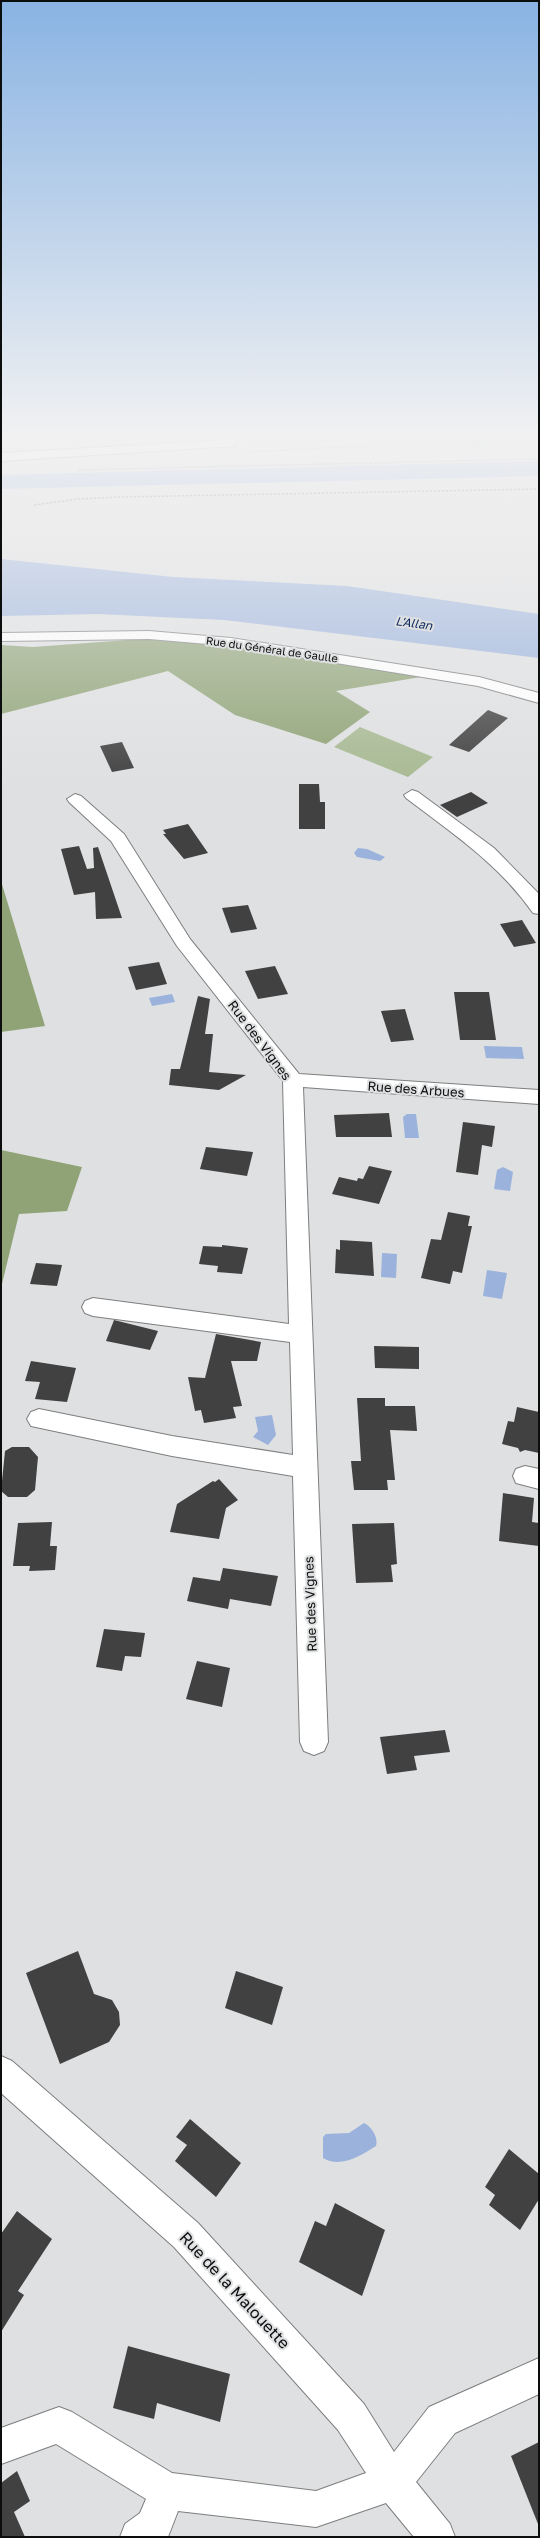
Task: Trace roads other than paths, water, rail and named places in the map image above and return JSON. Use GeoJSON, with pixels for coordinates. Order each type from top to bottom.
{"type":"FeatureCollection","features":[{"type":"Feature","properties":{"kind":"street","name":"Rue du Général de Gaulle"},"geometry":{"type":"LineString","coordinates":[[1,637],[149,635],[231,642],[479,682],[539,698]]}},
{"type":"Feature","properties":{"kind":"street"},"geometry":{"type":"LineString","coordinates":[[412,795],[488,852],[536,901],[539,909]]}},
{"type":"Feature","properties":{"kind":"street","name":"Rue des Vignes"},"geometry":{"type":"LineString","coordinates":[[75,799],[118,838],[183,942],[293,1080],[314,1742]]}},
{"type":"Feature","properties":{"kind":"street","name":"Rue des Arbues"},"geometry":{"type":"LineString","coordinates":[[293,1080],[539,1097]]}},
{"type":"Feature","properties":{"kind":"street"},"geometry":{"type":"LineString","coordinates":[[93,1307],[302,1335]]}},
{"type":"Feature","properties":{"kind":"street"},"geometry":{"type":"LineString","coordinates":[[39,1419],[161,1446],[254,1462],[306,1467]]}},
{"type":"Feature","properties":{"kind":"street","name":"Rue de la Malouette"},"geometry":{"type":"LineString","coordinates":[[1,2072],[186,2234],[351,2417],[393,2482],[437,2537]]}},
{"type":"Feature","properties":{"kind":"street"},"geometry":{"type":"LineString","coordinates":[[1,2446],[59,2425],[167,2491],[316,2509],[393,2482],[442,2420],[539,2376]]}},
{"type":"Feature","properties":{"kind":"street"},"geometry":{"type":"LineString","coordinates":[[138,2537],[154,2526],[167,2491]]}},
{"type":"Feature","properties":{"kind":"water","name":"L'Allan"},"geometry":{"type":"Polygon","coordinates":[[[1,559],[173,577],[347,586],[539,614],[539,658],[224,620],[98,614],[1,616],[1,559]]]}},
{"type":"Feature","properties":{"kind":"water"},"geometry":{"type":"Polygon","coordinates":[[[358,848],[367,849],[385,857],[380,861],[357,857],[354,853],[358,848]]]}},
{"type":"Feature","properties":{"kind":"water"},"geometry":{"type":"Polygon","coordinates":[[[172,994],[175,1002],[152,1006],[149,998],[172,994]]]}},
{"type":"Feature","properties":{"kind":"water"},"geometry":{"type":"Polygon","coordinates":[[[484,1046],[522,1047],[524,1059],[486,1058],[484,1046]]]}},
{"type":"Feature","properties":{"kind":"water"},"geometry":{"type":"Polygon","coordinates":[[[407,1114],[416,1114],[419,1138],[405,1138],[403,1117],[407,1114]]]}},
{"type":"Feature","properties":{"kind":"water"},"geometry":{"type":"Polygon","coordinates":[[[503,1167],[513,1172],[510,1191],[494,1189],[497,1170],[503,1167]]]}},
{"type":"Feature","properties":{"kind":"water"},"geometry":{"type":"Polygon","coordinates":[[[382,1253],[397,1254],[396,1278],[381,1277],[382,1253]]]}},
{"type":"Feature","properties":{"kind":"water"},"geometry":{"type":"Polygon","coordinates":[[[487,1270],[507,1273],[502,1299],[483,1296],[487,1270]]]}},
{"type":"Feature","properties":{"kind":"water"},"geometry":{"type":"Polygon","coordinates":[[[272,1415],[276,1435],[268,1445],[253,1437],[258,1431],[255,1417],[272,1415]]]}},
{"type":"Feature","properties":{"kind":"water"},"geometry":{"type":"Polygon","coordinates":[[[364,2123],[374,2133],[377,2143],[376,2146],[351,2160],[336,2162],[323,2158],[323,2137],[326,2134],[349,2133],[364,2123]]]}}]}
